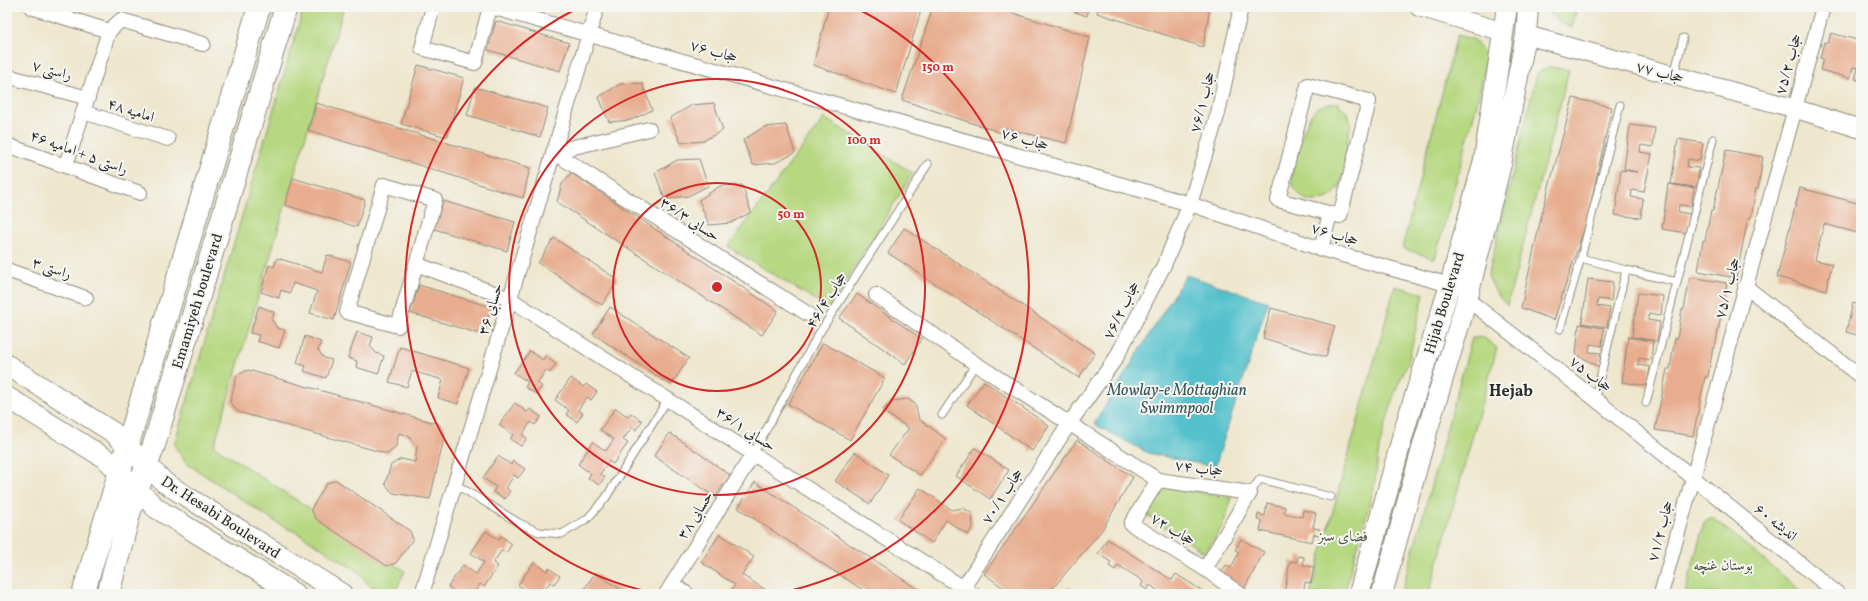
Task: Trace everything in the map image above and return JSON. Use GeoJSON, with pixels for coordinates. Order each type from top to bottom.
{"type":"FeatureCollection","features":[{"type":"Feature","properties":{"kind":"main road","name":"Emamiyeh boulevard"},"geometry":{"type":"LineString","coordinates":[[83,594],[126,446],[259,7]]}},
{"type":"Feature","properties":{"kind":"main road","name":"Emamiyeh boulevard"},"geometry":{"type":"LineString","coordinates":[[108,594],[131,507],[146,465],[286,7]]}},
{"type":"Feature","properties":{"kind":"main road","name":"Hijab Boulevard"},"geometry":{"type":"LineString","coordinates":[[1359,594],[1406,424],[1450,285],[1484,160],[1507,7]]}},
{"type":"Feature","properties":{"kind":"main road","name":"Hijab Boulevard"},"geometry":{"type":"LineString","coordinates":[[1382,594],[1427,431],[1467,299],[1501,164],[1526,35],[1528,7]]}},
{"type":"Feature","properties":{"kind":"main road","name":"Dr. Hesabi Boulevard"},"geometry":{"type":"LineString","coordinates":[[7,365],[114,433],[165,483],[342,594]]}},
{"type":"Feature","properties":{"kind":"main road","name":"Dr. Hesabi Boulevard"},"geometry":{"type":"LineString","coordinates":[[7,397],[106,459],[156,508],[295,594]]}},
{"type":"Feature","properties":{"kind":"main road"},"geometry":{"type":"LineString","coordinates":[[1406,424],[1427,431]]}},
{"type":"Feature","properties":{"kind":"street"},"geometry":{"type":"LineString","coordinates":[[31,7],[109,31]]}},
{"type":"Feature","properties":{"kind":"street"},"geometry":{"type":"LineString","coordinates":[[433,7],[422,48],[475,63],[491,7]]}},
{"type":"Feature","properties":{"kind":"street","name":"حجاب ۷۶"},"geometry":{"type":"LineString","coordinates":[[491,7],[589,33],[1190,204],[1321,249],[1450,285]]}},
{"type":"Feature","properties":{"kind":"street","name":"حسابی ۳۶"},"geometry":{"type":"LineString","coordinates":[[422,594],[597,7]]}},
{"type":"Feature","properties":{"kind":"street","name":"حجاب ۷۶/۱"},"geometry":{"type":"LineString","coordinates":[[1190,204],[1218,114],[1241,7]]}},
{"type":"Feature","properties":{"kind":"street"},"geometry":{"type":"LineString","coordinates":[[1419,7],[1504,32]]}},
{"type":"Feature","properties":{"kind":"street","name":"حجاب ۷۵/۲"},"geometry":{"type":"LineString","coordinates":[[1793,108],[1823,7]]}},
{"type":"Feature","properties":{"kind":"street"},"geometry":{"type":"LineString","coordinates":[[66,165],[109,31],[122,20],[203,44]]}},
{"type":"Feature","properties":{"kind":"street","name":"حجاب ۷۷"},"geometry":{"type":"LineString","coordinates":[[1526,35],[1793,108],[1861,129]]}},
{"type":"Feature","properties":{"kind":"street","name":"راستی ۷"},"geometry":{"type":"LineString","coordinates":[[7,76],[88,98]]}},
{"type":"Feature","properties":{"kind":"street"},"geometry":{"type":"LineString","coordinates":[[1308,85],[1370,101],[1340,216],[1330,214],[1278,200],[1308,85]]}},
{"type":"Feature","properties":{"kind":"street","name":"حجاب ۷۵/۱"},"geometry":{"type":"LineString","coordinates":[[1692,477],[1793,108]]}},
{"type":"Feature","properties":{"kind":"street","name":"امامیه ۴۸"},"geometry":{"type":"LineString","coordinates":[[83,112],[168,140]]}},
{"type":"Feature","properties":{"kind":"street"},"geometry":{"type":"LineString","coordinates":[[554,152],[649,129]]}},
{"type":"Feature","properties":{"kind":"street","name":"راستی ۵ + امامیه ۴۶"},"geometry":{"type":"LineString","coordinates":[[7,145],[140,192]]}},
{"type":"Feature","properties":{"kind":"street","name":"حسابی ۳۶/۳"},"geometry":{"type":"LineString","coordinates":[[554,152],[808,314]]}},
{"type":"Feature","properties":{"kind":"street"},"geometry":{"type":"LineString","coordinates":[[384,185],[435,200],[416,264],[398,326],[347,312],[384,185]]}},
{"type":"Feature","properties":{"kind":"street","name":"حجاب ۷۶/۲"},"geometry":{"type":"LineString","coordinates":[[1069,424],[1116,358],[1164,265],[1190,204]]}},
{"type":"Feature","properties":{"kind":"street"},"geometry":{"type":"LineString","coordinates":[[1321,249],[1330,214]]}},
{"type":"Feature","properties":{"kind":"street","name":"حسابی ۳۶/۱"},"geometry":{"type":"LineString","coordinates":[[416,264],[510,299],[968,591]]}},
{"type":"Feature","properties":{"kind":"street","name":"راستی ۳"},"geometry":{"type":"LineString","coordinates":[[7,270],[86,298]]}},
{"type":"Feature","properties":{"kind":"street"},"geometry":{"type":"LineString","coordinates":[[1745,286],[1861,378]]}},
{"type":"Feature","properties":{"kind":"street","name":"حجاب ۷۴"},"geometry":{"type":"LineString","coordinates":[[876,295],[976,364],[1158,480],[1250,493]]}},
{"type":"Feature","properties":{"kind":"street","name":"حجاب ۷۵"},"geometry":{"type":"LineString","coordinates":[[1467,299],[1692,477]]}},
{"type":"Feature","properties":{"kind":"street","name":"حجاب ۷۰/۱"},"geometry":{"type":"LineString","coordinates":[[968,591],[1069,424]]}},
{"type":"Feature","properties":{"kind":"street","name":"حسابی ۳۸"},"geometry":{"type":"LineString","coordinates":[[669,589],[753,454]]}},
{"type":"Feature","properties":{"kind":"street","name":"حجاب ۷۱/۲"},"geometry":{"type":"LineString","coordinates":[[1661,594],[1692,477]]}},
{"type":"Feature","properties":{"kind":"street","name":"اندیشه ۶۰"},"geometry":{"type":"LineString","coordinates":[[1692,477],[1838,594]]}},
{"type":"Feature","properties":{"kind":"street","name":"حجاب ۷۲"},"geometry":{"type":"LineString","coordinates":[[1158,480],[1131,524],[1205,569],[1240,594]]}},
{"type":"Feature","properties":{"kind":"street"},"geometry":{"type":"LineString","coordinates":[[1205,569],[1250,493]]}},
{"type":"Feature","properties":{"kind":"street"},"geometry":{"type":"LineString","coordinates":[[669,589],[687,594]]}},
{"type":"Feature","properties":{"kind":"lane"},"geometry":{"type":"LineString","coordinates":[[1674,76],[1684,38]]}},
{"type":"Feature","properties":{"kind":"lane"},"geometry":{"type":"LineString","coordinates":[[1560,329],[1581,258],[1620,105]]}},
{"type":"Feature","properties":{"kind":"lane"},"geometry":{"type":"LineString","coordinates":[[1646,403],[1713,139]]}},
{"type":"Feature","properties":{"kind":"lane","name":"حجاب ۴۶/۴"},"geometry":{"type":"LineString","coordinates":[[753,454],[818,335],[928,164]]}},
{"type":"Feature","properties":{"kind":"lane"},"geometry":{"type":"LineString","coordinates":[[1581,258],[1677,282]]}},
{"type":"Feature","properties":{"kind":"lane"},"geometry":{"type":"LineString","coordinates":[[1595,399],[1626,270]]}},
{"type":"Feature","properties":{"kind":"lane"},"geometry":{"type":"LineString","coordinates":[[942,415],[976,364]]}},
{"type":"Feature","properties":{"kind":"lane"},"geometry":{"type":"LineString","coordinates":[[455,484],[519,523],[539,532],[562,534],[587,519],[605,499],[668,399]]}},
{"type":"Feature","properties":{"kind":"lane"},"geometry":{"type":"LineString","coordinates":[[1250,493],[1260,479],[1331,497]]}},
{"type":"Feature","properties":{"kind":"green space"},"geometry":{"type":"Polygon","coordinates":[[[304,7],[344,7],[214,446],[405,571],[394,594],[383,594],[367,583],[357,571],[298,533],[282,526],[186,463],[174,445],[304,7]]]}},
{"type":"Feature","properties":{"kind":"green space"},"geometry":{"type":"Polygon","coordinates":[[[1550,7],[1577,7],[1572,28],[1560,22],[1549,13],[1550,7]]]}},
{"type":"Feature","properties":{"kind":"green space"},"geometry":{"type":"Polygon","coordinates":[[[1457,35],[1475,40],[1487,57],[1477,104],[1435,259],[1402,248],[1457,35]]]}},
{"type":"Feature","properties":{"kind":"green space"},"geometry":{"type":"Polygon","coordinates":[[[1550,67],[1569,70],[1507,306],[1496,293],[1488,276],[1537,73],[1550,67]]]}},
{"type":"Feature","properties":{"kind":"green space"},"geometry":{"type":"Polygon","coordinates":[[[1338,103],[1348,114],[1351,123],[1347,141],[1346,163],[1342,182],[1338,190],[1332,196],[1324,200],[1309,201],[1300,195],[1292,182],[1293,167],[1298,146],[1306,125],[1315,109],[1324,105],[1338,103]]]}},
{"type":"Feature","properties":{"kind":"green space"},"geometry":{"type":"Polygon","coordinates":[[[824,118],[913,173],[829,308],[728,247],[824,118]]]}},
{"type":"Feature","properties":{"kind":"green space","name":"فضای سبز"},"geometry":{"type":"Polygon","coordinates":[[[1395,286],[1424,294],[1408,363],[1395,391],[1379,448],[1374,488],[1344,594],[1310,594],[1395,286]]]}},
{"type":"Feature","properties":{"kind":"green space","name":"فضای سبز"},"geometry":{"type":"Polygon","coordinates":[[[1483,337],[1497,348],[1429,594],[1401,594],[1472,338],[1483,337]]]}},
{"type":"Feature","properties":{"kind":"green space"},"geometry":{"type":"Polygon","coordinates":[[[1163,486],[1232,498],[1222,527],[1205,553],[1147,515],[1163,486]]]}},
{"type":"Feature","properties":{"kind":"green space","name":"بوستان غنچه"},"geometry":{"type":"Polygon","coordinates":[[[1713,518],[1805,594],[1685,594],[1704,522],[1713,518]]]}},
{"type":"Feature","properties":{"kind":"water","name":"Mowlay-e Mottaghian Swimmpool"},"geometry":{"type":"Polygon","coordinates":[[[1186,275],[1268,302],[1215,467],[1148,453],[1094,424],[1186,275]]]}},
{"type":"Feature","properties":{"kind":"building"},"geometry":{"type":"Polygon","coordinates":[[[829,7],[922,7],[896,94],[813,65],[829,7]]]}},
{"type":"Feature","properties":{"kind":"building"},"geometry":{"type":"Polygon","coordinates":[[[933,7],[993,7],[1090,37],[1066,143],[1004,128],[1002,133],[902,100],[933,7]]]}},
{"type":"Feature","properties":{"kind":"building"},"geometry":{"type":"Polygon","coordinates":[[[1060,7],[1089,7],[1087,16],[1060,7]]]}},
{"type":"Feature","properties":{"kind":"building"},"geometry":{"type":"Polygon","coordinates":[[[1099,7],[1210,7],[1203,47],[1097,13],[1099,7]]]}},
{"type":"Feature","properties":{"kind":"building"},"geometry":{"type":"Polygon","coordinates":[[[496,21],[569,43],[560,71],[488,50],[496,21]]]}},
{"type":"Feature","properties":{"kind":"building"},"geometry":{"type":"Polygon","coordinates":[[[1831,33],[1861,41],[1859,52],[1861,52],[1861,81],[1855,79],[1858,68],[1853,67],[1850,78],[1820,70],[1823,59],[1820,58],[1824,42],[1828,43],[1831,33]]]}},
{"type":"Feature","properties":{"kind":"building"},"geometry":{"type":"Polygon","coordinates":[[[418,65],[464,78],[447,137],[401,124],[418,65]]]}},
{"type":"Feature","properties":{"kind":"building"},"geometry":{"type":"Polygon","coordinates":[[[642,83],[652,110],[631,120],[609,122],[599,97],[620,84],[642,83]]]}},
{"type":"Feature","properties":{"kind":"building"},"geometry":{"type":"Polygon","coordinates":[[[475,87],[548,108],[540,137],[467,115],[475,87]]]}},
{"type":"Feature","properties":{"kind":"building"},"geometry":{"type":"Polygon","coordinates":[[[1573,98],[1612,107],[1587,220],[1554,320],[1521,308],[1542,213],[1573,98]]]}},
{"type":"Feature","properties":{"kind":"building"},"geometry":{"type":"Polygon","coordinates":[[[316,103],[530,168],[523,198],[308,130],[316,103]]]}},
{"type":"Feature","properties":{"kind":"building"},"geometry":{"type":"Polygon","coordinates":[[[714,103],[723,130],[703,141],[681,143],[670,118],[692,105],[714,103]]]}},
{"type":"Feature","properties":{"kind":"building"},"geometry":{"type":"Polygon","coordinates":[[[786,125],[795,153],[775,163],[753,165],[743,140],[764,127],[786,125]]]}},
{"type":"Feature","properties":{"kind":"building"},"geometry":{"type":"Polygon","coordinates":[[[1630,125],[1655,128],[1653,147],[1641,145],[1640,152],[1652,154],[1644,192],[1632,190],[1631,197],[1643,199],[1641,218],[1615,215],[1621,170],[1637,172],[1624,169],[1630,125]]]}},
{"type":"Feature","properties":{"kind":"building"},"geometry":{"type":"Polygon","coordinates":[[[1678,139],[1703,143],[1700,161],[1688,159],[1687,167],[1699,168],[1697,187],[1671,184],[1678,139]]]}},
{"type":"Feature","properties":{"kind":"building"},"geometry":{"type":"Polygon","coordinates":[[[1726,150],[1763,157],[1758,189],[1756,188],[1751,218],[1748,218],[1736,278],[1698,271],[1703,240],[1705,241],[1711,210],[1713,211],[1726,150]]]}},
{"type":"Feature","properties":{"kind":"building"},"geometry":{"type":"Polygon","coordinates":[[[699,159],[708,186],[688,196],[665,199],[655,173],[677,160],[699,159]]]}},
{"type":"Feature","properties":{"kind":"building"},"geometry":{"type":"Polygon","coordinates":[[[571,173],[778,311],[762,335],[557,202],[562,184],[571,173]]]}},
{"type":"Feature","properties":{"kind":"building"},"geometry":{"type":"Polygon","coordinates":[[[293,178],[365,200],[357,227],[285,205],[293,178]]]}},
{"type":"Feature","properties":{"kind":"building"},"geometry":{"type":"Polygon","coordinates":[[[1668,184],[1694,188],[1691,206],[1679,205],[1678,212],[1690,214],[1686,233],[1662,229],[1668,184]]]}},
{"type":"Feature","properties":{"kind":"building"},"geometry":{"type":"Polygon","coordinates":[[[742,185],[751,212],[731,223],[709,225],[699,200],[720,186],[742,185]]]}},
{"type":"Feature","properties":{"kind":"building"},"geometry":{"type":"Polygon","coordinates":[[[1800,188],[1861,204],[1861,234],[1824,224],[1815,260],[1832,264],[1826,290],[1777,277],[1800,188]]]}},
{"type":"Feature","properties":{"kind":"building"},"geometry":{"type":"Polygon","coordinates":[[[443,201],[515,222],[507,251],[434,229],[443,201]]]}},
{"type":"Feature","properties":{"kind":"building"},"geometry":{"type":"Polygon","coordinates":[[[904,228],[1095,353],[1079,378],[888,253],[904,228]]]}},
{"type":"Feature","properties":{"kind":"building"},"geometry":{"type":"Polygon","coordinates":[[[554,238],[618,280],[602,305],[538,263],[554,238]]]}},
{"type":"Feature","properties":{"kind":"building"},"geometry":{"type":"Polygon","coordinates":[[[327,255],[351,262],[334,320],[310,313],[317,291],[293,283],[290,293],[281,290],[279,298],[261,292],[269,265],[274,267],[277,258],[322,272],[327,255]]]}},
{"type":"Feature","properties":{"kind":"building"},"geometry":{"type":"Polygon","coordinates":[[[1690,277],[1727,283],[1715,347],[1713,347],[1708,377],[1705,377],[1693,436],[1655,430],[1667,369],[1670,369],[1675,338],[1677,339],[1682,309],[1684,309],[1690,277]]]}},
{"type":"Feature","properties":{"kind":"building"},"geometry":{"type":"Polygon","coordinates":[[[1588,279],[1613,282],[1611,301],[1598,299],[1597,306],[1610,308],[1607,327],[1582,323],[1588,279]]]}},
{"type":"Feature","properties":{"kind":"building"},"geometry":{"type":"Polygon","coordinates":[[[419,285],[491,307],[483,335],[410,313],[419,285]]]}},
{"type":"Feature","properties":{"kind":"building"},"geometry":{"type":"Polygon","coordinates":[[[1638,293],[1663,296],[1661,315],[1649,313],[1648,320],[1660,322],[1657,341],[1632,337],[1638,293]]]}},
{"type":"Feature","properties":{"kind":"building"},"geometry":{"type":"Polygon","coordinates":[[[857,294],[922,339],[905,364],[839,318],[857,294]]]}},
{"type":"Feature","properties":{"kind":"building"},"geometry":{"type":"Polygon","coordinates":[[[1853,303],[1861,305],[1861,336],[1846,332],[1853,303]]]}},
{"type":"Feature","properties":{"kind":"building"},"geometry":{"type":"Polygon","coordinates":[[[259,306],[274,312],[272,320],[277,328],[285,330],[279,348],[257,341],[259,335],[250,333],[259,306]]]}},
{"type":"Feature","properties":{"kind":"building"},"geometry":{"type":"Polygon","coordinates":[[[610,307],[689,358],[671,385],[593,334],[610,307]]]}},
{"type":"Feature","properties":{"kind":"building"},"geometry":{"type":"Polygon","coordinates":[[[1271,308],[1335,326],[1326,357],[1263,338],[1271,308]]]}},
{"type":"Feature","properties":{"kind":"building"},"geometry":{"type":"Polygon","coordinates":[[[1579,324],[1604,328],[1602,346],[1590,344],[1589,352],[1601,353],[1599,367],[1576,354],[1579,324]]]}},
{"type":"Feature","properties":{"kind":"building"},"geometry":{"type":"Polygon","coordinates":[[[357,332],[373,337],[370,346],[376,353],[384,356],[378,374],[356,367],[357,361],[348,358],[357,332]]]}},
{"type":"Feature","properties":{"kind":"building"},"geometry":{"type":"Polygon","coordinates":[[[305,336],[321,342],[318,350],[324,358],[332,360],[326,378],[304,371],[306,366],[297,363],[305,336]]]}},
{"type":"Feature","properties":{"kind":"building"},"geometry":{"type":"Polygon","coordinates":[[[1628,337],[1653,341],[1651,360],[1639,358],[1638,365],[1650,367],[1647,386],[1622,382],[1628,337]]]}},
{"type":"Feature","properties":{"kind":"building"},"geometry":{"type":"Polygon","coordinates":[[[823,343],[885,378],[850,440],[788,404],[823,343]]]}},
{"type":"Feature","properties":{"kind":"building"},"geometry":{"type":"Polygon","coordinates":[[[400,347],[469,368],[458,404],[438,398],[443,380],[412,371],[407,387],[389,382],[400,347]]]}},
{"type":"Feature","properties":{"kind":"building"},"geometry":{"type":"Polygon","coordinates":[[[530,351],[543,360],[545,356],[556,364],[550,373],[546,370],[537,383],[542,386],[536,394],[525,387],[528,382],[514,373],[530,351]]]}},
{"type":"Feature","properties":{"kind":"building"},"geometry":{"type":"Polygon","coordinates":[[[248,370],[439,424],[445,434],[430,499],[393,493],[385,484],[391,465],[401,459],[415,462],[417,446],[408,436],[399,433],[396,446],[388,454],[238,412],[230,402],[237,375],[248,370]]]}},
{"type":"Feature","properties":{"kind":"building"},"geometry":{"type":"Polygon","coordinates":[[[571,378],[583,387],[586,384],[597,392],[591,400],[587,397],[578,410],[583,413],[577,422],[566,414],[569,410],[555,400],[571,378]]]}},
{"type":"Feature","properties":{"kind":"building"},"geometry":{"type":"Polygon","coordinates":[[[984,381],[1049,426],[1032,451],[967,405],[984,381]]]}},
{"type":"Feature","properties":{"kind":"building"},"geometry":{"type":"Polygon","coordinates":[[[908,399],[915,404],[919,419],[946,439],[920,475],[889,455],[909,428],[882,411],[891,401],[908,399]]]}},
{"type":"Feature","properties":{"kind":"building"},"geometry":{"type":"Polygon","coordinates":[[[515,403],[527,412],[530,409],[541,417],[535,425],[531,422],[522,435],[527,438],[521,446],[510,439],[513,435],[499,425],[515,403]]]}},
{"type":"Feature","properties":{"kind":"building"},"geometry":{"type":"Polygon","coordinates":[[[616,408],[628,417],[631,413],[642,421],[636,430],[632,427],[623,440],[628,443],[613,464],[609,461],[600,474],[605,477],[599,485],[588,478],[591,474],[578,464],[593,442],[606,451],[614,439],[600,430],[616,408]]]}},
{"type":"Feature","properties":{"kind":"building"},"geometry":{"type":"Polygon","coordinates":[[[670,433],[730,475],[715,497],[654,456],[670,433]]]}},
{"type":"Feature","properties":{"kind":"building"},"geometry":{"type":"Polygon","coordinates":[[[1077,440],[1133,477],[1102,530],[1048,594],[1012,594],[984,574],[1077,440]]]}},
{"type":"Feature","properties":{"kind":"building"},"geometry":{"type":"Polygon","coordinates":[[[975,448],[1009,470],[990,499],[956,476],[975,448]]]}},
{"type":"Feature","properties":{"kind":"building"},"geometry":{"type":"Polygon","coordinates":[[[855,452],[888,475],[870,504],[835,481],[855,452]]]}},
{"type":"Feature","properties":{"kind":"building"},"geometry":{"type":"Polygon","coordinates":[[[498,456],[511,465],[513,461],[525,469],[518,478],[514,475],[506,488],[510,491],[505,499],[493,492],[496,487],[483,478],[498,456]]]}},
{"type":"Feature","properties":{"kind":"building"},"geometry":{"type":"Polygon","coordinates":[[[336,480],[410,531],[413,539],[396,563],[387,566],[316,519],[311,509],[327,483],[336,480]]]}},
{"type":"Feature","properties":{"kind":"building"},"geometry":{"type":"Polygon","coordinates":[[[755,482],[925,594],[869,594],[738,508],[755,482]]]}},
{"type":"Feature","properties":{"kind":"building"},"geometry":{"type":"Polygon","coordinates":[[[920,488],[952,510],[963,508],[972,513],[973,526],[968,535],[946,520],[932,543],[898,520],[920,488]]]}},
{"type":"Feature","properties":{"kind":"building"},"geometry":{"type":"Polygon","coordinates":[[[1267,503],[1285,507],[1284,513],[1302,517],[1303,510],[1316,513],[1313,528],[1320,529],[1318,535],[1314,534],[1312,542],[1260,531],[1262,521],[1257,520],[1258,514],[1265,516],[1267,503]]]}},
{"type":"Feature","properties":{"kind":"building"},"geometry":{"type":"Polygon","coordinates":[[[486,531],[499,540],[501,536],[512,544],[506,553],[502,550],[493,563],[498,566],[484,587],[480,584],[473,594],[458,594],[448,587],[463,565],[476,574],[484,562],[471,553],[486,531]]]}},
{"type":"Feature","properties":{"kind":"building"},"geometry":{"type":"Polygon","coordinates":[[[720,534],[754,557],[742,575],[772,594],[729,594],[735,585],[701,562],[720,534]]]}},
{"type":"Feature","properties":{"kind":"building"},"geometry":{"type":"Polygon","coordinates":[[[1107,539],[1172,580],[1176,574],[1207,594],[1158,594],[1160,592],[1150,585],[1147,590],[1141,586],[1143,581],[1118,565],[1115,570],[1109,566],[1111,562],[1098,554],[1107,539]]]}},
{"type":"Feature","properties":{"kind":"building"},"geometry":{"type":"Polygon","coordinates":[[[1241,539],[1264,552],[1244,589],[1219,577],[1226,565],[1231,568],[1239,552],[1235,550],[1241,539]]]}},
{"type":"Feature","properties":{"kind":"building"},"geometry":{"type":"Polygon","coordinates":[[[1298,556],[1304,557],[1303,565],[1314,567],[1311,583],[1305,582],[1303,594],[1284,594],[1290,561],[1297,562],[1298,556]]]}},
{"type":"Feature","properties":{"kind":"building"},"geometry":{"type":"Polygon","coordinates":[[[534,562],[547,571],[549,568],[560,576],[554,584],[550,582],[541,594],[532,594],[518,585],[534,562]]]}},
{"type":"Feature","properties":{"kind":"building"},"geometry":{"type":"Polygon","coordinates":[[[595,573],[628,594],[581,594],[595,573]]]}},
{"type":"Feature","properties":{"kind":"building"},"geometry":{"type":"Polygon","coordinates":[[[1068,588],[1078,594],[1065,594],[1068,588]]]}},
{"type":"Feature","properties":{"kind":"district","name":"Hejab"},"geometry":{"type":"Point","coordinates":[1511,390]}}]}
